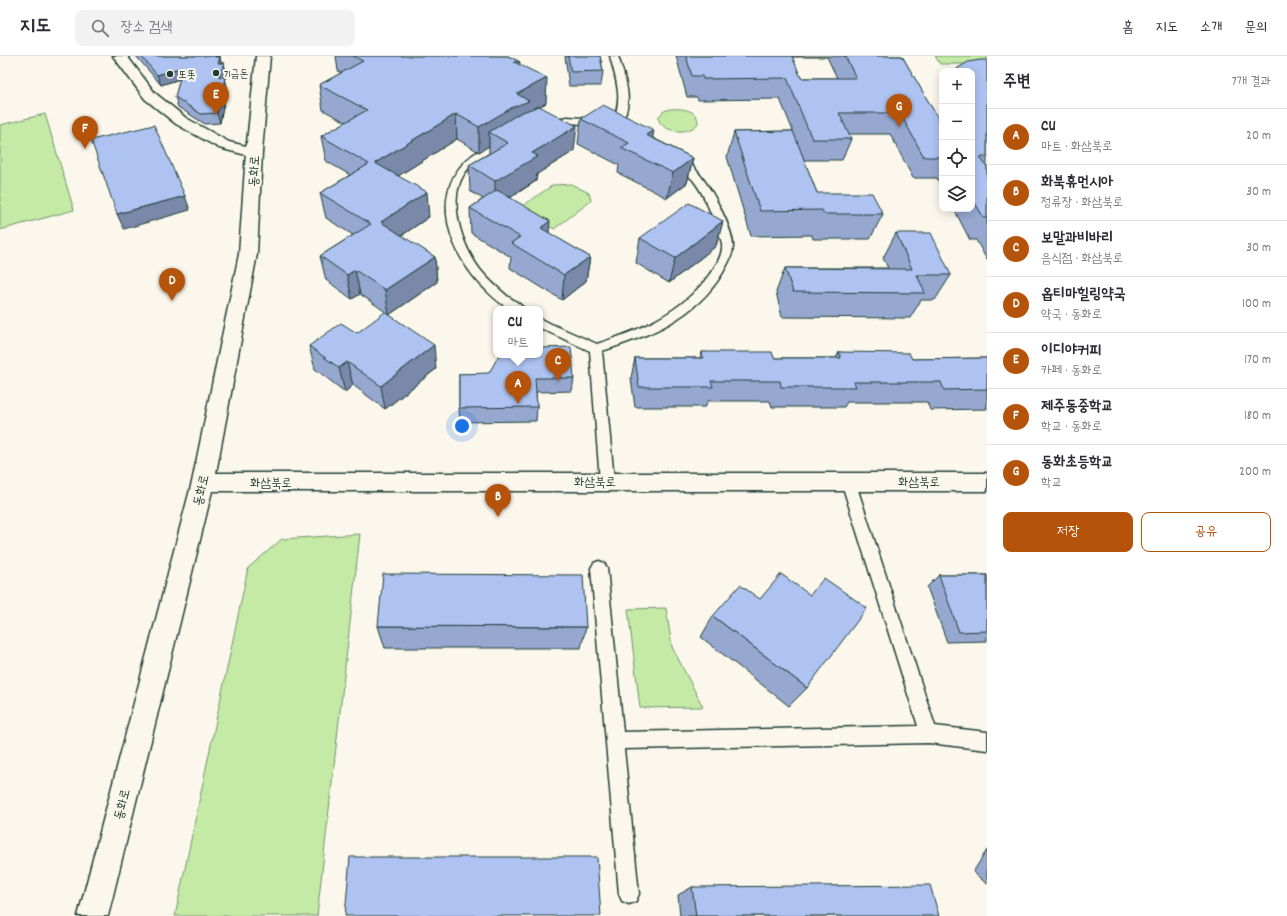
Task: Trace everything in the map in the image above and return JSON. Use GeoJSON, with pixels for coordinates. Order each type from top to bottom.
{"type":"FeatureCollection","features":[{"type":"Feature","properties":{"kind":"street"},"geometry":{"type":"LineString","coordinates":[[120,56],[150,96],[181,121],[224,145],[254,152]]}},
{"type":"Feature","properties":{"kind":"street","name":"동화로"},"geometry":{"type":"LineString","coordinates":[[93,916],[203,482],[248,254],[254,152],[263,56]]}},
{"type":"Feature","properties":{"kind":"street","name":"화삼북로"},"geometry":{"type":"LineString","coordinates":[[203,482],[987,482]]}},
{"type":"Feature","properties":{"kind":"lane"},"geometry":{"type":"LineString","coordinates":[[537,127],[566,120],[620,125],[626,101],[614,56]]}},
{"type":"Feature","properties":{"kind":"lane"},"geometry":{"type":"LineString","coordinates":[[513,306],[505,301],[472,269],[455,237],[451,212],[454,185],[464,167],[516,135]]}},
{"type":"Feature","properties":{"kind":"lane"},"geometry":{"type":"LineString","coordinates":[[543,324],[596,349],[643,331],[682,311],[706,290],[725,256],[728,247],[716,209],[709,194],[689,169],[668,150]]}},
{"type":"Feature","properties":{"kind":"lane"},"geometry":{"type":"LineString","coordinates":[[596,349],[607,481]]}},
{"type":"Feature","properties":{"kind":"lane"},"geometry":{"type":"LineString","coordinates":[[848,481],[929,734]]}},
{"type":"Feature","properties":{"kind":"lane"},"geometry":{"type":"LineString","coordinates":[[599,568],[629,894]]}},
{"type":"Feature","properties":{"kind":"lane"},"geometry":{"type":"LineString","coordinates":[[615,741],[929,734],[987,741]]}},
{"type":"Feature","properties":{"kind":"green space"},"geometry":{"type":"Polygon","coordinates":[[[935,56],[987,56],[987,64],[940,64],[935,56]]]}},
{"type":"Feature","properties":{"kind":"green space"},"geometry":{"type":"Polygon","coordinates":[[[670,109],[683,109],[692,112],[697,118],[698,123],[689,130],[682,131],[676,131],[664,127],[658,117],[664,111],[670,109]]]}},
{"type":"Feature","properties":{"kind":"green space"},"geometry":{"type":"Polygon","coordinates":[[[45,114],[74,210],[0,230],[0,125],[45,114]]]}},
{"type":"Feature","properties":{"kind":"green space"},"geometry":{"type":"Polygon","coordinates":[[[571,184],[589,193],[591,201],[554,229],[518,209],[553,185],[571,184]]]}},
{"type":"Feature","properties":{"kind":"green space"},"geometry":{"type":"Polygon","coordinates":[[[360,534],[317,916],[175,916],[248,568],[282,539],[360,534]]]}},
{"type":"Feature","properties":{"kind":"green space"},"geometry":{"type":"Polygon","coordinates":[[[666,608],[672,647],[703,707],[640,708],[628,609],[666,608]]]}},
{"type":"Feature","properties":{"kind":"building"},"geometry":{"type":"Polygon","coordinates":[[[141,56],[220,57],[218,63],[224,63],[219,77],[225,77],[217,113],[201,114],[175,97],[183,67],[157,75],[141,56]]]}},
{"type":"Feature","properties":{"kind":"building"},"geometry":{"type":"Polygon","coordinates":[[[353,56],[508,56],[520,62],[514,62],[547,78],[517,94],[529,101],[513,107],[479,127],[456,114],[375,163],[427,192],[381,222],[435,257],[385,290],[355,270],[347,275],[320,256],[371,224],[320,193],[369,164],[321,136],[367,110],[319,85],[363,61],[353,56]]]}},
{"type":"Feature","properties":{"kind":"building"},"geometry":{"type":"Polygon","coordinates":[[[568,56],[600,56],[603,71],[571,72],[568,56]]]}},
{"type":"Feature","properties":{"kind":"building"},"geometry":{"type":"Polygon","coordinates":[[[686,56],[792,56],[801,78],[856,78],[845,56],[902,56],[939,120],[939,157],[924,157],[900,113],[839,113],[851,139],[812,139],[787,78],[703,79],[702,76],[692,76],[686,56]]]}},
{"type":"Feature","properties":{"kind":"building"},"geometry":{"type":"Polygon","coordinates":[[[987,60],[987,157],[980,157],[987,167],[987,218],[984,218],[975,203],[975,68],[958,68],[968,62],[987,60]]]}},
{"type":"Feature","properties":{"kind":"building"},"geometry":{"type":"Polygon","coordinates":[[[603,105],[654,130],[646,135],[693,158],[673,173],[621,148],[629,143],[581,119],[603,105]]]}},
{"type":"Feature","properties":{"kind":"building"},"geometry":{"type":"Polygon","coordinates":[[[539,106],[577,126],[532,153],[538,156],[495,181],[469,165],[508,143],[489,132],[520,113],[539,106]]]}},
{"type":"Feature","properties":{"kind":"building"},"geometry":{"type":"Polygon","coordinates":[[[154,125],[185,196],[117,214],[91,140],[154,125]]]}},
{"type":"Feature","properties":{"kind":"building"},"geometry":{"type":"Polygon","coordinates":[[[793,131],[817,193],[872,193],[883,214],[824,214],[822,210],[760,211],[734,132],[793,131]]]}},
{"type":"Feature","properties":{"kind":"building"},"geometry":{"type":"Polygon","coordinates":[[[497,190],[550,221],[541,228],[590,257],[564,275],[511,243],[520,237],[470,208],[497,190]]]}},
{"type":"Feature","properties":{"kind":"building"},"geometry":{"type":"Polygon","coordinates":[[[689,203],[723,221],[675,258],[640,238],[689,203]]]}},
{"type":"Feature","properties":{"kind":"building"},"geometry":{"type":"Polygon","coordinates":[[[896,233],[931,233],[951,275],[917,275],[925,293],[793,292],[785,268],[912,269],[896,233]]]}},
{"type":"Feature","properties":{"kind":"building"},"geometry":{"type":"Polygon","coordinates":[[[385,312],[434,345],[381,386],[347,362],[339,368],[309,346],[341,323],[357,333],[385,312]]]}},
{"type":"Feature","properties":{"kind":"building"},"geometry":{"type":"Polygon","coordinates":[[[571,347],[574,378],[535,378],[537,407],[459,408],[459,374],[489,373],[497,358],[543,358],[543,348],[571,347]]]}},
{"type":"Feature","properties":{"kind":"building"},"geometry":{"type":"Polygon","coordinates":[[[702,352],[772,352],[774,358],[841,358],[839,352],[909,353],[912,359],[987,358],[987,389],[944,390],[941,382],[854,382],[856,387],[781,387],[780,381],[711,381],[713,387],[639,387],[635,358],[703,358],[702,352]]]}},
{"type":"Feature","properties":{"kind":"building"},"geometry":{"type":"Polygon","coordinates":[[[383,574],[583,575],[586,627],[378,626],[383,574]]]}},
{"type":"Feature","properties":{"kind":"building"},"geometry":{"type":"Polygon","coordinates":[[[781,574],[810,595],[824,578],[867,608],[807,688],[713,616],[740,585],[760,599],[781,574]]]}},
{"type":"Feature","properties":{"kind":"building"},"geometry":{"type":"Polygon","coordinates":[[[939,575],[987,575],[987,631],[959,632],[939,575]]]}},
{"type":"Feature","properties":{"kind":"building"},"geometry":{"type":"Polygon","coordinates":[[[350,857],[597,857],[601,916],[345,916],[350,857]]]}},
{"type":"Feature","properties":{"kind":"building"},"geometry":{"type":"Polygon","coordinates":[[[930,885],[939,916],[696,916],[692,887],[930,885]]]}},
{"type":"Feature","properties":{"kind":"place","name":"71금돈"},"geometry":{"type":"Point","coordinates":[216,73]}},
{"type":"Feature","properties":{"kind":"place","name":"또똣"},"geometry":{"type":"Point","coordinates":[170,74]}},
{"type":"Feature","properties":{"kind":"place","name":"이디야커피"},"geometry":{"type":"Point","coordinates":[216,115]}},
{"type":"Feature","properties":{"kind":"place","name":"동화초등학교"},"geometry":{"type":"Point","coordinates":[899,127]}},
{"type":"Feature","properties":{"kind":"place","name":"제주동중학교"},"geometry":{"type":"Point","coordinates":[85,149]}},
{"type":"Feature","properties":{"kind":"place","name":"옵티마힐링약국"},"geometry":{"type":"Point","coordinates":[172,301]}},
{"type":"Feature","properties":{"kind":"place","name":"보말과비바리"},"geometry":{"type":"Point","coordinates":[558,381]}},
{"type":"Feature","properties":{"kind":"place","name":"CU"},"geometry":{"type":"Point","coordinates":[518,404]}},
{"type":"Feature","properties":{"kind":"place","name":"화북휴먼시아"},"geometry":{"type":"Point","coordinates":[498,517]}}]}
